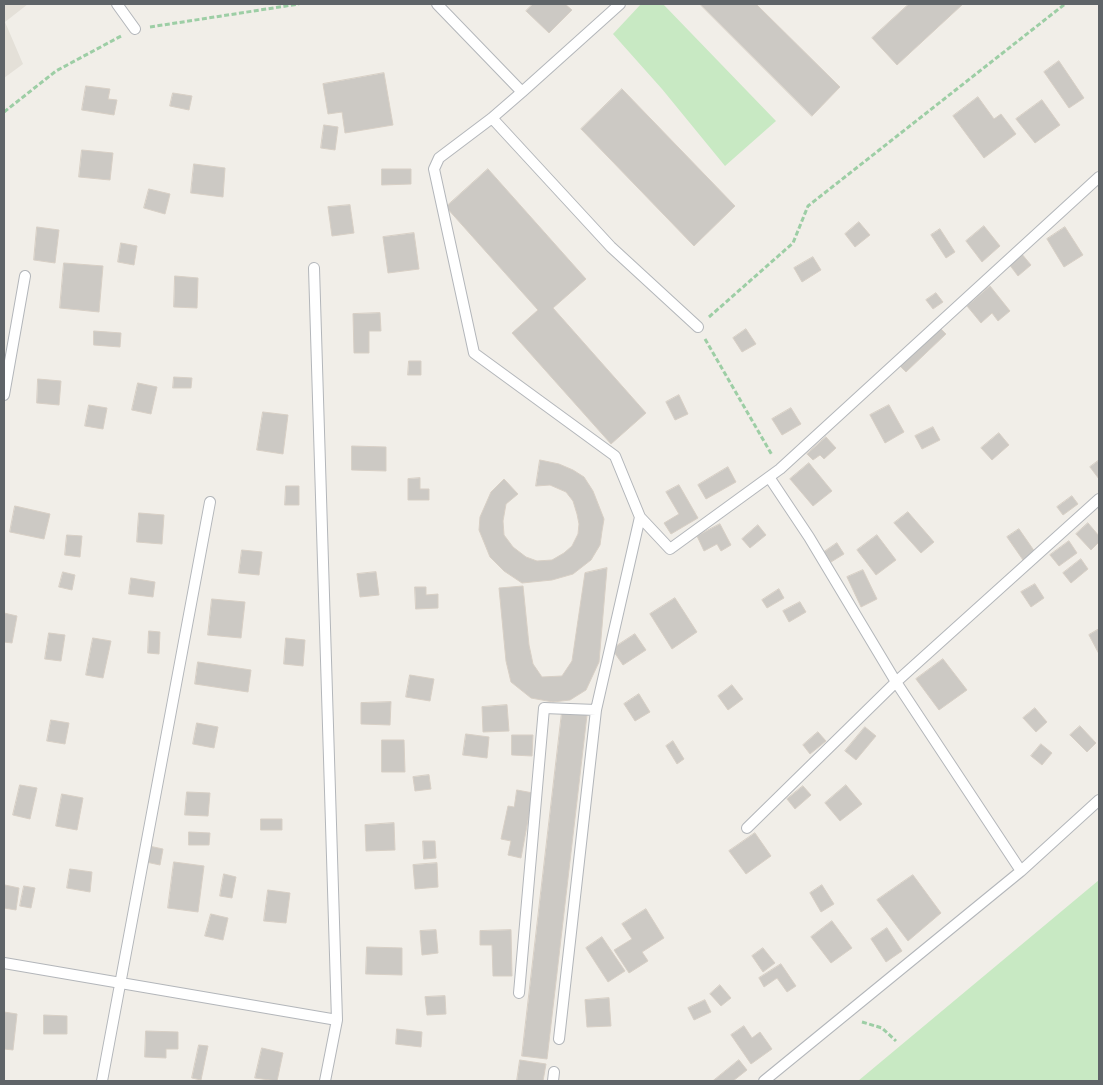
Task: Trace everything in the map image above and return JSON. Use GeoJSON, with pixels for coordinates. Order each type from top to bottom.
{"type":"FeatureCollection","features":[{"type":"Feature","properties":{"kind":"lane"},"geometry":{"type":"LineString","coordinates":[[117,4],[134,29]]}},
{"type":"Feature","properties":{"kind":"lane"},"geometry":{"type":"LineString","coordinates":[[436,4],[522,92]]}},
{"type":"Feature","properties":{"kind":"lane"},"geometry":{"type":"LineString","coordinates":[[620,4],[492,118],[439,158],[434,169],[474,353],[615,456],[640,516],[670,549],[780,468],[1099,177]]}},
{"type":"Feature","properties":{"kind":"lane"},"geometry":{"type":"LineString","coordinates":[[492,118],[612,247],[698,327]]}},
{"type":"Feature","properties":{"kind":"lane"},"geometry":{"type":"LineString","coordinates":[[314,268],[336,1020],[325,1081]]}},
{"type":"Feature","properties":{"kind":"lane"},"geometry":{"type":"LineString","coordinates":[[4,395],[25,276]]}},
{"type":"Feature","properties":{"kind":"lane"},"geometry":{"type":"LineString","coordinates":[[769,477],[809,537],[896,682],[1021,871]]}},
{"type":"Feature","properties":{"kind":"lane"},"geometry":{"type":"LineString","coordinates":[[747,828],[896,682],[1099,499]]}},
{"type":"Feature","properties":{"kind":"lane"},"geometry":{"type":"LineString","coordinates":[[102,1081],[210,502]]}},
{"type":"Feature","properties":{"kind":"lane"},"geometry":{"type":"LineString","coordinates":[[559,1039],[596,710],[640,516]]}},
{"type":"Feature","properties":{"kind":"lane"},"geometry":{"type":"LineString","coordinates":[[519,994],[544,708],[596,710]]}},
{"type":"Feature","properties":{"kind":"lane"},"geometry":{"type":"LineString","coordinates":[[764,1081],[1021,871],[1099,800]]}},
{"type":"Feature","properties":{"kind":"lane"},"geometry":{"type":"LineString","coordinates":[[4,963],[336,1020]]}},
{"type":"Feature","properties":{"kind":"path"},"geometry":{"type":"LineString","coordinates":[[780,468],[698,327],[793,242],[808,206],[1065,4]]}},
{"type":"Feature","properties":{"kind":"path"},"geometry":{"type":"LineString","coordinates":[[854,1027],[862,1021],[869,1023],[882,1028],[896,1041]]}},
{"type":"Feature","properties":{"kind":"shaded area"},"geometry":{"type":"Polygon","coordinates":[[[4,4],[28,4],[5,22],[23,64],[4,78],[4,4]]]}},
{"type":"Feature","properties":{"kind":"green space"},"geometry":{"type":"Polygon","coordinates":[[[641,4],[663,4],[776,121],[725,166],[662,89],[613,34],[641,4]]]}},
{"type":"Feature","properties":{"kind":"green space"},"geometry":{"type":"Polygon","coordinates":[[[1099,880],[1099,1081],[858,1081],[1099,880]]]}},
{"type":"Feature","properties":{"kind":"building"},"geometry":{"type":"Polygon","coordinates":[[[533,4],[565,4],[572,10],[549,33],[526,11],[533,4]]]}},
{"type":"Feature","properties":{"kind":"building"},"geometry":{"type":"Polygon","coordinates":[[[700,4],[756,4],[840,87],[812,116],[700,4]]]}},
{"type":"Feature","properties":{"kind":"building"},"geometry":{"type":"Polygon","coordinates":[[[909,4],[963,4],[897,65],[872,38],[909,4]]]}},
{"type":"Feature","properties":{"kind":"building"},"geometry":{"type":"Polygon","coordinates":[[[1059,61],[1084,98],[1069,108],[1044,72],[1059,61]]]}},
{"type":"Feature","properties":{"kind":"building"},"geometry":{"type":"Polygon","coordinates":[[[384,73],[393,125],[345,133],[342,112],[328,114],[323,84],[384,73]]]}},
{"type":"Feature","properties":{"kind":"building"},"geometry":{"type":"Polygon","coordinates":[[[86,86],[110,89],[108,99],[117,100],[114,115],[82,110],[86,86]]]}},
{"type":"Feature","properties":{"kind":"building"},"geometry":{"type":"Polygon","coordinates":[[[622,89],[735,206],[694,246],[581,129],[622,89]]]}},
{"type":"Feature","properties":{"kind":"building"},"geometry":{"type":"Polygon","coordinates":[[[173,93],[192,96],[189,110],[170,106],[173,93]]]}},
{"type":"Feature","properties":{"kind":"building"},"geometry":{"type":"Polygon","coordinates":[[[978,97],[994,119],[1001,114],[1016,134],[984,158],[953,116],[978,97]]]}},
{"type":"Feature","properties":{"kind":"building"},"geometry":{"type":"Polygon","coordinates":[[[1042,100],[1060,125],[1035,143],[1016,119],[1042,100]]]}},
{"type":"Feature","properties":{"kind":"building"},"geometry":{"type":"Polygon","coordinates":[[[324,125],[338,127],[335,150],[321,148],[324,125]]]}},
{"type":"Feature","properties":{"kind":"building"},"geometry":{"type":"Polygon","coordinates":[[[82,150],[113,153],[110,180],[79,177],[82,150]]]}},
{"type":"Feature","properties":{"kind":"building"},"geometry":{"type":"Polygon","coordinates":[[[194,164],[225,168],[223,197],[191,193],[194,164]]]}},
{"type":"Feature","properties":{"kind":"building"},"geometry":{"type":"Polygon","coordinates":[[[382,169],[411,169],[411,184],[382,185],[382,169]]]}},
{"type":"Feature","properties":{"kind":"building"},"geometry":{"type":"Polygon","coordinates":[[[488,169],[586,279],[553,308],[646,413],[611,444],[512,333],[538,310],[446,207],[488,169]]]}},
{"type":"Feature","properties":{"kind":"building"},"geometry":{"type":"Polygon","coordinates":[[[149,189],[170,194],[165,214],[144,208],[149,189]]]}},
{"type":"Feature","properties":{"kind":"building"},"geometry":{"type":"Polygon","coordinates":[[[350,205],[354,233],[332,236],[328,207],[350,205]]]}},
{"type":"Feature","properties":{"kind":"building"},"geometry":{"type":"Polygon","coordinates":[[[859,222],[870,235],[855,247],[845,234],[859,222]]]}},
{"type":"Feature","properties":{"kind":"building"},"geometry":{"type":"Polygon","coordinates":[[[984,226],[1000,246],[982,262],[966,241],[984,226]]]}},
{"type":"Feature","properties":{"kind":"building"},"geometry":{"type":"Polygon","coordinates":[[[37,227],[59,230],[55,263],[34,260],[37,227]]]}},
{"type":"Feature","properties":{"kind":"building"},"geometry":{"type":"Polygon","coordinates":[[[1065,227],[1083,255],[1064,267],[1047,239],[1065,227]]]}},
{"type":"Feature","properties":{"kind":"building"},"geometry":{"type":"Polygon","coordinates":[[[940,229],[955,252],[946,258],[931,235],[940,229]]]}},
{"type":"Feature","properties":{"kind":"building"},"geometry":{"type":"Polygon","coordinates":[[[414,233],[419,269],[388,273],[383,237],[414,233]]]}},
{"type":"Feature","properties":{"kind":"building"},"geometry":{"type":"Polygon","coordinates":[[[121,243],[137,246],[134,265],[118,262],[121,243]]]}},
{"type":"Feature","properties":{"kind":"building"},"geometry":{"type":"Polygon","coordinates":[[[1021,253],[1031,265],[1018,276],[1009,264],[1021,253]]]}},
{"type":"Feature","properties":{"kind":"building"},"geometry":{"type":"Polygon","coordinates":[[[813,257],[821,270],[802,282],[794,268],[813,257]]]}},
{"type":"Feature","properties":{"kind":"building"},"geometry":{"type":"Polygon","coordinates":[[[64,263],[103,266],[99,312],[60,308],[64,263]]]}},
{"type":"Feature","properties":{"kind":"building"},"geometry":{"type":"Polygon","coordinates":[[[175,276],[198,278],[197,308],[174,307],[175,276]]]}},
{"type":"Feature","properties":{"kind":"building"},"geometry":{"type":"Polygon","coordinates":[[[990,286],[1010,311],[998,321],[992,313],[981,323],[967,306],[990,286]]]}},
{"type":"Feature","properties":{"kind":"building"},"geometry":{"type":"Polygon","coordinates":[[[936,293],[943,302],[933,309],[926,300],[936,293]]]}},
{"type":"Feature","properties":{"kind":"building"},"geometry":{"type":"Polygon","coordinates":[[[380,313],[381,331],[369,331],[369,353],[354,353],[353,314],[380,313]]]}},
{"type":"Feature","properties":{"kind":"building"},"geometry":{"type":"Polygon","coordinates":[[[938,326],[946,334],[906,372],[898,364],[938,326]]]}},
{"type":"Feature","properties":{"kind":"building"},"geometry":{"type":"Polygon","coordinates":[[[746,329],[756,344],[742,352],[733,338],[746,329]]]}},
{"type":"Feature","properties":{"kind":"building"},"geometry":{"type":"Polygon","coordinates":[[[94,331],[121,333],[120,347],[94,345],[94,331]]]}},
{"type":"Feature","properties":{"kind":"building"},"geometry":{"type":"Polygon","coordinates":[[[409,361],[421,361],[421,375],[408,375],[409,361]]]}},
{"type":"Feature","properties":{"kind":"building"},"geometry":{"type":"Polygon","coordinates":[[[174,377],[192,378],[191,388],[173,388],[174,377]]]}},
{"type":"Feature","properties":{"kind":"building"},"geometry":{"type":"Polygon","coordinates":[[[38,379],[61,381],[59,405],[37,403],[38,379]]]}},
{"type":"Feature","properties":{"kind":"building"},"geometry":{"type":"Polygon","coordinates":[[[138,383],[157,387],[151,414],[132,410],[138,383]]]}},
{"type":"Feature","properties":{"kind":"building"},"geometry":{"type":"Polygon","coordinates":[[[679,395],[688,414],[675,420],[666,402],[679,395]]]}},
{"type":"Feature","properties":{"kind":"building"},"geometry":{"type":"Polygon","coordinates":[[[89,405],[107,408],[103,429],[85,426],[89,405]]]}},
{"type":"Feature","properties":{"kind":"building"},"geometry":{"type":"Polygon","coordinates":[[[889,405],[904,432],[885,443],[870,415],[889,405]]]}},
{"type":"Feature","properties":{"kind":"building"},"geometry":{"type":"Polygon","coordinates":[[[791,408],[801,424],[782,435],[772,419],[791,408]]]}},
{"type":"Feature","properties":{"kind":"building"},"geometry":{"type":"Polygon","coordinates":[[[263,412],[288,415],[283,454],[257,450],[263,412]]]}},
{"type":"Feature","properties":{"kind":"building"},"geometry":{"type":"Polygon","coordinates":[[[933,427],[940,440],[922,449],[915,436],[933,427]]]}},
{"type":"Feature","properties":{"kind":"building"},"geometry":{"type":"Polygon","coordinates":[[[999,433],[1009,445],[992,460],[981,448],[999,433]]]}},
{"type":"Feature","properties":{"kind":"building"},"geometry":{"type":"Polygon","coordinates":[[[826,437],[836,448],[824,459],[820,455],[813,460],[807,454],[826,437]]]}},
{"type":"Feature","properties":{"kind":"building"},"geometry":{"type":"Polygon","coordinates":[[[352,446],[386,447],[386,471],[352,470],[352,446]]]}},
{"type":"Feature","properties":{"kind":"building"},"geometry":{"type":"Polygon","coordinates":[[[540,460],[559,464],[584,477],[593,491],[604,519],[600,545],[591,560],[573,574],[552,580],[522,583],[504,571],[490,557],[479,530],[480,517],[491,492],[504,479],[518,494],[506,504],[503,521],[504,535],[513,547],[526,557],[537,561],[552,560],[572,546],[578,534],[579,524],[573,501],[566,492],[550,485],[536,486],[540,460]]]}},
{"type":"Feature","properties":{"kind":"building"},"geometry":{"type":"Polygon","coordinates":[[[1098,461],[1099,463],[1099,479],[1090,467],[1098,461]]]}},
{"type":"Feature","properties":{"kind":"building"},"geometry":{"type":"Polygon","coordinates":[[[809,463],[832,491],[813,506],[790,479],[809,463]]]}},
{"type":"Feature","properties":{"kind":"building"},"geometry":{"type":"Polygon","coordinates":[[[728,467],[736,482],[706,499],[698,485],[728,467]]]}},
{"type":"Feature","properties":{"kind":"building"},"geometry":{"type":"Polygon","coordinates":[[[420,478],[420,489],[429,489],[429,500],[408,500],[408,479],[420,478]]]}},
{"type":"Feature","properties":{"kind":"building"},"geometry":{"type":"Polygon","coordinates":[[[679,485],[698,518],[671,534],[664,523],[679,514],[666,492],[679,485]]]}},
{"type":"Feature","properties":{"kind":"building"},"geometry":{"type":"Polygon","coordinates":[[[286,486],[299,486],[299,505],[285,505],[286,486]]]}},
{"type":"Feature","properties":{"kind":"building"},"geometry":{"type":"Polygon","coordinates":[[[1072,496],[1078,504],[1063,515],[1057,507],[1072,496]]]}},
{"type":"Feature","properties":{"kind":"building"},"geometry":{"type":"Polygon","coordinates":[[[15,506],[50,514],[44,539],[10,532],[15,506]]]}},
{"type":"Feature","properties":{"kind":"building"},"geometry":{"type":"Polygon","coordinates":[[[908,512],[934,542],[921,553],[894,523],[908,512]]]}},
{"type":"Feature","properties":{"kind":"building"},"geometry":{"type":"Polygon","coordinates":[[[139,513],[164,515],[162,544],[137,542],[139,513]]]}},
{"type":"Feature","properties":{"kind":"building"},"geometry":{"type":"Polygon","coordinates":[[[1088,523],[1099,536],[1099,542],[1091,550],[1076,534],[1088,523]]]}},
{"type":"Feature","properties":{"kind":"building"},"geometry":{"type":"Polygon","coordinates":[[[720,524],[731,545],[721,551],[717,544],[704,551],[697,536],[720,524]]]}},
{"type":"Feature","properties":{"kind":"building"},"geometry":{"type":"Polygon","coordinates":[[[758,525],[766,535],[750,548],[742,539],[758,525]]]}},
{"type":"Feature","properties":{"kind":"building"},"geometry":{"type":"Polygon","coordinates":[[[1019,529],[1035,552],[1023,560],[1007,537],[1019,529]]]}},
{"type":"Feature","properties":{"kind":"building"},"geometry":{"type":"Polygon","coordinates":[[[67,535],[82,536],[80,557],[65,555],[67,535]]]}},
{"type":"Feature","properties":{"kind":"building"},"geometry":{"type":"Polygon","coordinates":[[[877,535],[896,560],[876,575],[857,550],[877,535]]]}},
{"type":"Feature","properties":{"kind":"building"},"geometry":{"type":"Polygon","coordinates":[[[1069,541],[1077,553],[1059,566],[1050,555],[1069,541]]]}},
{"type":"Feature","properties":{"kind":"building"},"geometry":{"type":"Polygon","coordinates":[[[837,543],[844,554],[831,562],[824,552],[837,543]]]}},
{"type":"Feature","properties":{"kind":"building"},"geometry":{"type":"Polygon","coordinates":[[[242,550],[262,552],[259,575],[239,573],[242,550]]]}},
{"type":"Feature","properties":{"kind":"building"},"geometry":{"type":"Polygon","coordinates":[[[1081,559],[1088,569],[1071,583],[1063,573],[1081,559]]]}},
{"type":"Feature","properties":{"kind":"building"},"geometry":{"type":"Polygon","coordinates":[[[607,568],[599,662],[586,690],[570,700],[553,702],[531,698],[511,682],[506,661],[499,588],[523,586],[529,645],[533,664],[542,677],[562,676],[572,661],[585,573],[607,568]]]}},
{"type":"Feature","properties":{"kind":"building"},"geometry":{"type":"Polygon","coordinates":[[[863,570],[877,599],[861,607],[847,577],[863,570]]]}},
{"type":"Feature","properties":{"kind":"building"},"geometry":{"type":"Polygon","coordinates":[[[63,572],[75,575],[72,590],[59,587],[63,572]]]}},
{"type":"Feature","properties":{"kind":"building"},"geometry":{"type":"Polygon","coordinates":[[[376,572],[379,595],[360,597],[357,574],[376,572]]]}},
{"type":"Feature","properties":{"kind":"building"},"geometry":{"type":"Polygon","coordinates":[[[131,578],[155,582],[153,597],[129,594],[131,578]]]}},
{"type":"Feature","properties":{"kind":"building"},"geometry":{"type":"Polygon","coordinates":[[[1035,584],[1044,598],[1031,607],[1021,592],[1035,584]]]}},
{"type":"Feature","properties":{"kind":"building"},"geometry":{"type":"Polygon","coordinates":[[[415,587],[426,587],[426,595],[438,594],[438,608],[416,609],[415,587]]]}},
{"type":"Feature","properties":{"kind":"building"},"geometry":{"type":"Polygon","coordinates":[[[779,589],[784,598],[767,608],[762,600],[779,589]]]}},
{"type":"Feature","properties":{"kind":"building"},"geometry":{"type":"Polygon","coordinates":[[[675,598],[697,632],[672,649],[650,614],[675,598]]]}},
{"type":"Feature","properties":{"kind":"building"},"geometry":{"type":"Polygon","coordinates":[[[212,599],[245,602],[241,638],[208,635],[212,599]]]}},
{"type":"Feature","properties":{"kind":"building"},"geometry":{"type":"Polygon","coordinates":[[[800,602],[806,612],[789,622],[783,611],[800,602]]]}},
{"type":"Feature","properties":{"kind":"building"},"geometry":{"type":"Polygon","coordinates":[[[4,613],[17,616],[12,643],[4,642],[4,613]]]}},
{"type":"Feature","properties":{"kind":"building"},"geometry":{"type":"Polygon","coordinates":[[[1099,629],[1099,654],[1089,635],[1099,629]]]}},
{"type":"Feature","properties":{"kind":"building"},"geometry":{"type":"Polygon","coordinates":[[[149,631],[160,632],[159,654],[148,653],[149,631]]]}},
{"type":"Feature","properties":{"kind":"building"},"geometry":{"type":"Polygon","coordinates":[[[49,633],[65,635],[61,661],[45,659],[49,633]]]}},
{"type":"Feature","properties":{"kind":"building"},"geometry":{"type":"Polygon","coordinates":[[[635,634],[646,650],[623,665],[612,649],[635,634]]]}},
{"type":"Feature","properties":{"kind":"building"},"geometry":{"type":"Polygon","coordinates":[[[93,638],[111,641],[103,678],[86,675],[93,638]]]}},
{"type":"Feature","properties":{"kind":"building"},"geometry":{"type":"Polygon","coordinates":[[[286,638],[305,640],[303,666],[284,664],[286,638]]]}},
{"type":"Feature","properties":{"kind":"building"},"geometry":{"type":"Polygon","coordinates":[[[943,659],[967,690],[939,710],[916,679],[943,659]]]}},
{"type":"Feature","properties":{"kind":"building"},"geometry":{"type":"Polygon","coordinates":[[[198,662],[251,670],[248,692],[195,684],[198,662]]]}},
{"type":"Feature","properties":{"kind":"building"},"geometry":{"type":"Polygon","coordinates":[[[410,675],[434,679],[430,701],[406,697],[410,675]]]}},
{"type":"Feature","properties":{"kind":"building"},"geometry":{"type":"Polygon","coordinates":[[[732,685],[743,699],[728,710],[718,696],[732,685]]]}},
{"type":"Feature","properties":{"kind":"building"},"geometry":{"type":"Polygon","coordinates":[[[639,694],[650,712],[635,721],[624,704],[639,694]]]}},
{"type":"Feature","properties":{"kind":"building"},"geometry":{"type":"Polygon","coordinates":[[[391,702],[390,725],[361,724],[361,703],[391,702]]]}},
{"type":"Feature","properties":{"kind":"building"},"geometry":{"type":"Polygon","coordinates":[[[507,705],[509,731],[483,732],[482,707],[507,705]]]}},
{"type":"Feature","properties":{"kind":"building"},"geometry":{"type":"Polygon","coordinates":[[[1035,708],[1047,722],[1036,732],[1023,718],[1035,708]]]}},
{"type":"Feature","properties":{"kind":"building"},"geometry":{"type":"Polygon","coordinates":[[[562,712],[587,715],[547,1059],[522,1056],[562,712]]]}},
{"type":"Feature","properties":{"kind":"building"},"geometry":{"type":"Polygon","coordinates":[[[51,720],[69,723],[65,744],[47,741],[51,720]]]}},
{"type":"Feature","properties":{"kind":"building"},"geometry":{"type":"Polygon","coordinates":[[[197,723],[218,727],[214,748],[193,744],[197,723]]]}},
{"type":"Feature","properties":{"kind":"building"},"geometry":{"type":"Polygon","coordinates":[[[1080,726],[1096,743],[1087,752],[1070,735],[1080,726]]]}},
{"type":"Feature","properties":{"kind":"building"},"geometry":{"type":"Polygon","coordinates":[[[865,727],[876,736],[856,760],[845,751],[865,727]]]}},
{"type":"Feature","properties":{"kind":"building"},"geometry":{"type":"Polygon","coordinates":[[[818,732],[826,741],[810,754],[803,745],[818,732]]]}},
{"type":"Feature","properties":{"kind":"building"},"geometry":{"type":"Polygon","coordinates":[[[466,734],[489,737],[487,758],[463,755],[466,734]]]}},
{"type":"Feature","properties":{"kind":"building"},"geometry":{"type":"Polygon","coordinates":[[[512,735],[533,735],[532,756],[512,755],[512,735]]]}},
{"type":"Feature","properties":{"kind":"building"},"geometry":{"type":"Polygon","coordinates":[[[382,740],[404,740],[405,772],[382,772],[382,740]]]}},
{"type":"Feature","properties":{"kind":"building"},"geometry":{"type":"Polygon","coordinates":[[[673,741],[684,759],[677,764],[666,746],[673,741]]]}},
{"type":"Feature","properties":{"kind":"building"},"geometry":{"type":"Polygon","coordinates":[[[1041,744],[1052,753],[1042,765],[1031,756],[1041,744]]]}},
{"type":"Feature","properties":{"kind":"building"},"geometry":{"type":"Polygon","coordinates":[[[429,775],[431,789],[415,791],[413,777],[429,775]]]}},
{"type":"Feature","properties":{"kind":"building"},"geometry":{"type":"Polygon","coordinates":[[[20,785],[37,788],[30,819],[13,815],[20,785]]]}},
{"type":"Feature","properties":{"kind":"building"},"geometry":{"type":"Polygon","coordinates":[[[846,785],[862,804],[840,821],[825,803],[846,785]]]}},
{"type":"Feature","properties":{"kind":"building"},"geometry":{"type":"Polygon","coordinates":[[[803,786],[811,795],[795,809],[787,799],[803,786]]]}},
{"type":"Feature","properties":{"kind":"building"},"geometry":{"type":"Polygon","coordinates":[[[517,790],[533,793],[521,858],[508,855],[511,841],[501,839],[508,806],[514,807],[517,790]]]}},
{"type":"Feature","properties":{"kind":"building"},"geometry":{"type":"Polygon","coordinates":[[[187,792],[210,793],[208,816],[185,815],[187,792]]]}},
{"type":"Feature","properties":{"kind":"building"},"geometry":{"type":"Polygon","coordinates":[[[62,794],[83,798],[77,830],[56,826],[62,794]]]}},
{"type":"Feature","properties":{"kind":"building"},"geometry":{"type":"Polygon","coordinates":[[[261,819],[282,819],[282,830],[261,830],[261,819]]]}},
{"type":"Feature","properties":{"kind":"building"},"geometry":{"type":"Polygon","coordinates":[[[394,823],[395,850],[366,851],[365,825],[394,823]]]}},
{"type":"Feature","properties":{"kind":"building"},"geometry":{"type":"Polygon","coordinates":[[[189,832],[210,833],[209,845],[189,845],[189,832]]]}},
{"type":"Feature","properties":{"kind":"building"},"geometry":{"type":"Polygon","coordinates":[[[755,833],[771,856],[746,874],[729,851],[755,833]]]}},
{"type":"Feature","properties":{"kind":"building"},"geometry":{"type":"Polygon","coordinates":[[[423,841],[435,841],[436,858],[424,859],[423,841]]]}},
{"type":"Feature","properties":{"kind":"building"},"geometry":{"type":"Polygon","coordinates":[[[149,846],[163,849],[160,865],[146,862],[149,846]]]}},
{"type":"Feature","properties":{"kind":"building"},"geometry":{"type":"Polygon","coordinates":[[[174,862],[204,866],[198,912],[168,908],[174,862]]]}},
{"type":"Feature","properties":{"kind":"building"},"geometry":{"type":"Polygon","coordinates":[[[437,863],[438,887],[415,889],[413,865],[437,863]]]}},
{"type":"Feature","properties":{"kind":"building"},"geometry":{"type":"Polygon","coordinates":[[[70,869],[92,872],[90,892],[67,888],[70,869]]]}},
{"type":"Feature","properties":{"kind":"building"},"geometry":{"type":"Polygon","coordinates":[[[224,874],[236,877],[232,898],[220,896],[224,874]]]}},
{"type":"Feature","properties":{"kind":"building"},"geometry":{"type":"Polygon","coordinates":[[[913,875],[941,913],[908,941],[877,900],[913,875]]]}},
{"type":"Feature","properties":{"kind":"building"},"geometry":{"type":"Polygon","coordinates":[[[5,885],[19,888],[16,910],[4,908],[5,885]]]}},
{"type":"Feature","properties":{"kind":"building"},"geometry":{"type":"Polygon","coordinates":[[[822,885],[834,904],[821,912],[810,893],[822,885]]]}},
{"type":"Feature","properties":{"kind":"building"},"geometry":{"type":"Polygon","coordinates":[[[24,886],[35,888],[31,908],[20,906],[24,886]]]}},
{"type":"Feature","properties":{"kind":"building"},"geometry":{"type":"Polygon","coordinates":[[[268,890],[290,893],[286,923],[264,921],[268,890]]]}},
{"type":"Feature","properties":{"kind":"building"},"geometry":{"type":"Polygon","coordinates":[[[646,909],[664,938],[642,952],[648,961],[629,973],[614,950],[632,939],[622,924],[646,909]]]}},
{"type":"Feature","properties":{"kind":"building"},"geometry":{"type":"Polygon","coordinates":[[[211,914],[228,918],[223,940],[205,936],[211,914]]]}},
{"type":"Feature","properties":{"kind":"building"},"geometry":{"type":"Polygon","coordinates":[[[832,921],[852,948],[831,963],[811,937],[832,921]]]}},
{"type":"Feature","properties":{"kind":"building"},"geometry":{"type":"Polygon","coordinates":[[[887,928],[902,951],[886,962],[871,939],[887,928]]]}},
{"type":"Feature","properties":{"kind":"building"},"geometry":{"type":"Polygon","coordinates":[[[436,930],[438,953],[422,955],[420,931],[436,930]]]}},
{"type":"Feature","properties":{"kind":"building"},"geometry":{"type":"Polygon","coordinates":[[[511,930],[512,976],[493,976],[492,945],[480,945],[480,931],[511,930]]]}},
{"type":"Feature","properties":{"kind":"building"},"geometry":{"type":"Polygon","coordinates":[[[602,937],[625,971],[608,982],[586,948],[602,937]]]}},
{"type":"Feature","properties":{"kind":"building"},"geometry":{"type":"Polygon","coordinates":[[[367,947],[402,948],[402,975],[366,974],[367,947]]]}},
{"type":"Feature","properties":{"kind":"building"},"geometry":{"type":"Polygon","coordinates":[[[763,948],[775,963],[763,972],[752,956],[763,948]]]}},
{"type":"Feature","properties":{"kind":"building"},"geometry":{"type":"Polygon","coordinates":[[[781,964],[796,986],[787,992],[777,978],[764,987],[759,978],[781,964]]]}},
{"type":"Feature","properties":{"kind":"building"},"geometry":{"type":"Polygon","coordinates":[[[720,985],[731,998],[721,1006],[710,994],[720,985]]]}},
{"type":"Feature","properties":{"kind":"building"},"geometry":{"type":"Polygon","coordinates":[[[445,996],[446,1014],[427,1015],[425,997],[445,996]]]}},
{"type":"Feature","properties":{"kind":"building"},"geometry":{"type":"Polygon","coordinates":[[[609,998],[611,1026],[587,1027],[585,1000],[609,998]]]}},
{"type":"Feature","properties":{"kind":"building"},"geometry":{"type":"Polygon","coordinates":[[[705,1000],[711,1012],[694,1020],[688,1008],[705,1000]]]}},
{"type":"Feature","properties":{"kind":"building"},"geometry":{"type":"Polygon","coordinates":[[[4,1012],[17,1014],[13,1050],[4,1049],[4,1012]]]}},
{"type":"Feature","properties":{"kind":"building"},"geometry":{"type":"Polygon","coordinates":[[[44,1015],[67,1016],[67,1034],[44,1034],[44,1015]]]}},
{"type":"Feature","properties":{"kind":"building"},"geometry":{"type":"Polygon","coordinates":[[[744,1026],[752,1038],[760,1032],[772,1049],[751,1064],[731,1035],[744,1026]]]}},
{"type":"Feature","properties":{"kind":"building"},"geometry":{"type":"Polygon","coordinates":[[[397,1029],[422,1032],[421,1047],[396,1044],[397,1029]]]}},
{"type":"Feature","properties":{"kind":"building"},"geometry":{"type":"Polygon","coordinates":[[[146,1031],[178,1032],[178,1049],[166,1049],[166,1058],[145,1057],[146,1031]]]}},
{"type":"Feature","properties":{"kind":"building"},"geometry":{"type":"Polygon","coordinates":[[[199,1045],[208,1046],[201,1080],[192,1078],[199,1045]]]}},
{"type":"Feature","properties":{"kind":"building"},"geometry":{"type":"Polygon","coordinates":[[[262,1048],[283,1053],[277,1081],[255,1078],[262,1048]]]}},
{"type":"Feature","properties":{"kind":"building"},"geometry":{"type":"Polygon","coordinates":[[[520,1060],[546,1064],[543,1081],[517,1081],[520,1060]]]}},
{"type":"Feature","properties":{"kind":"building"},"geometry":{"type":"Polygon","coordinates":[[[739,1060],[747,1070],[733,1081],[713,1081],[739,1060]]]}}]}
